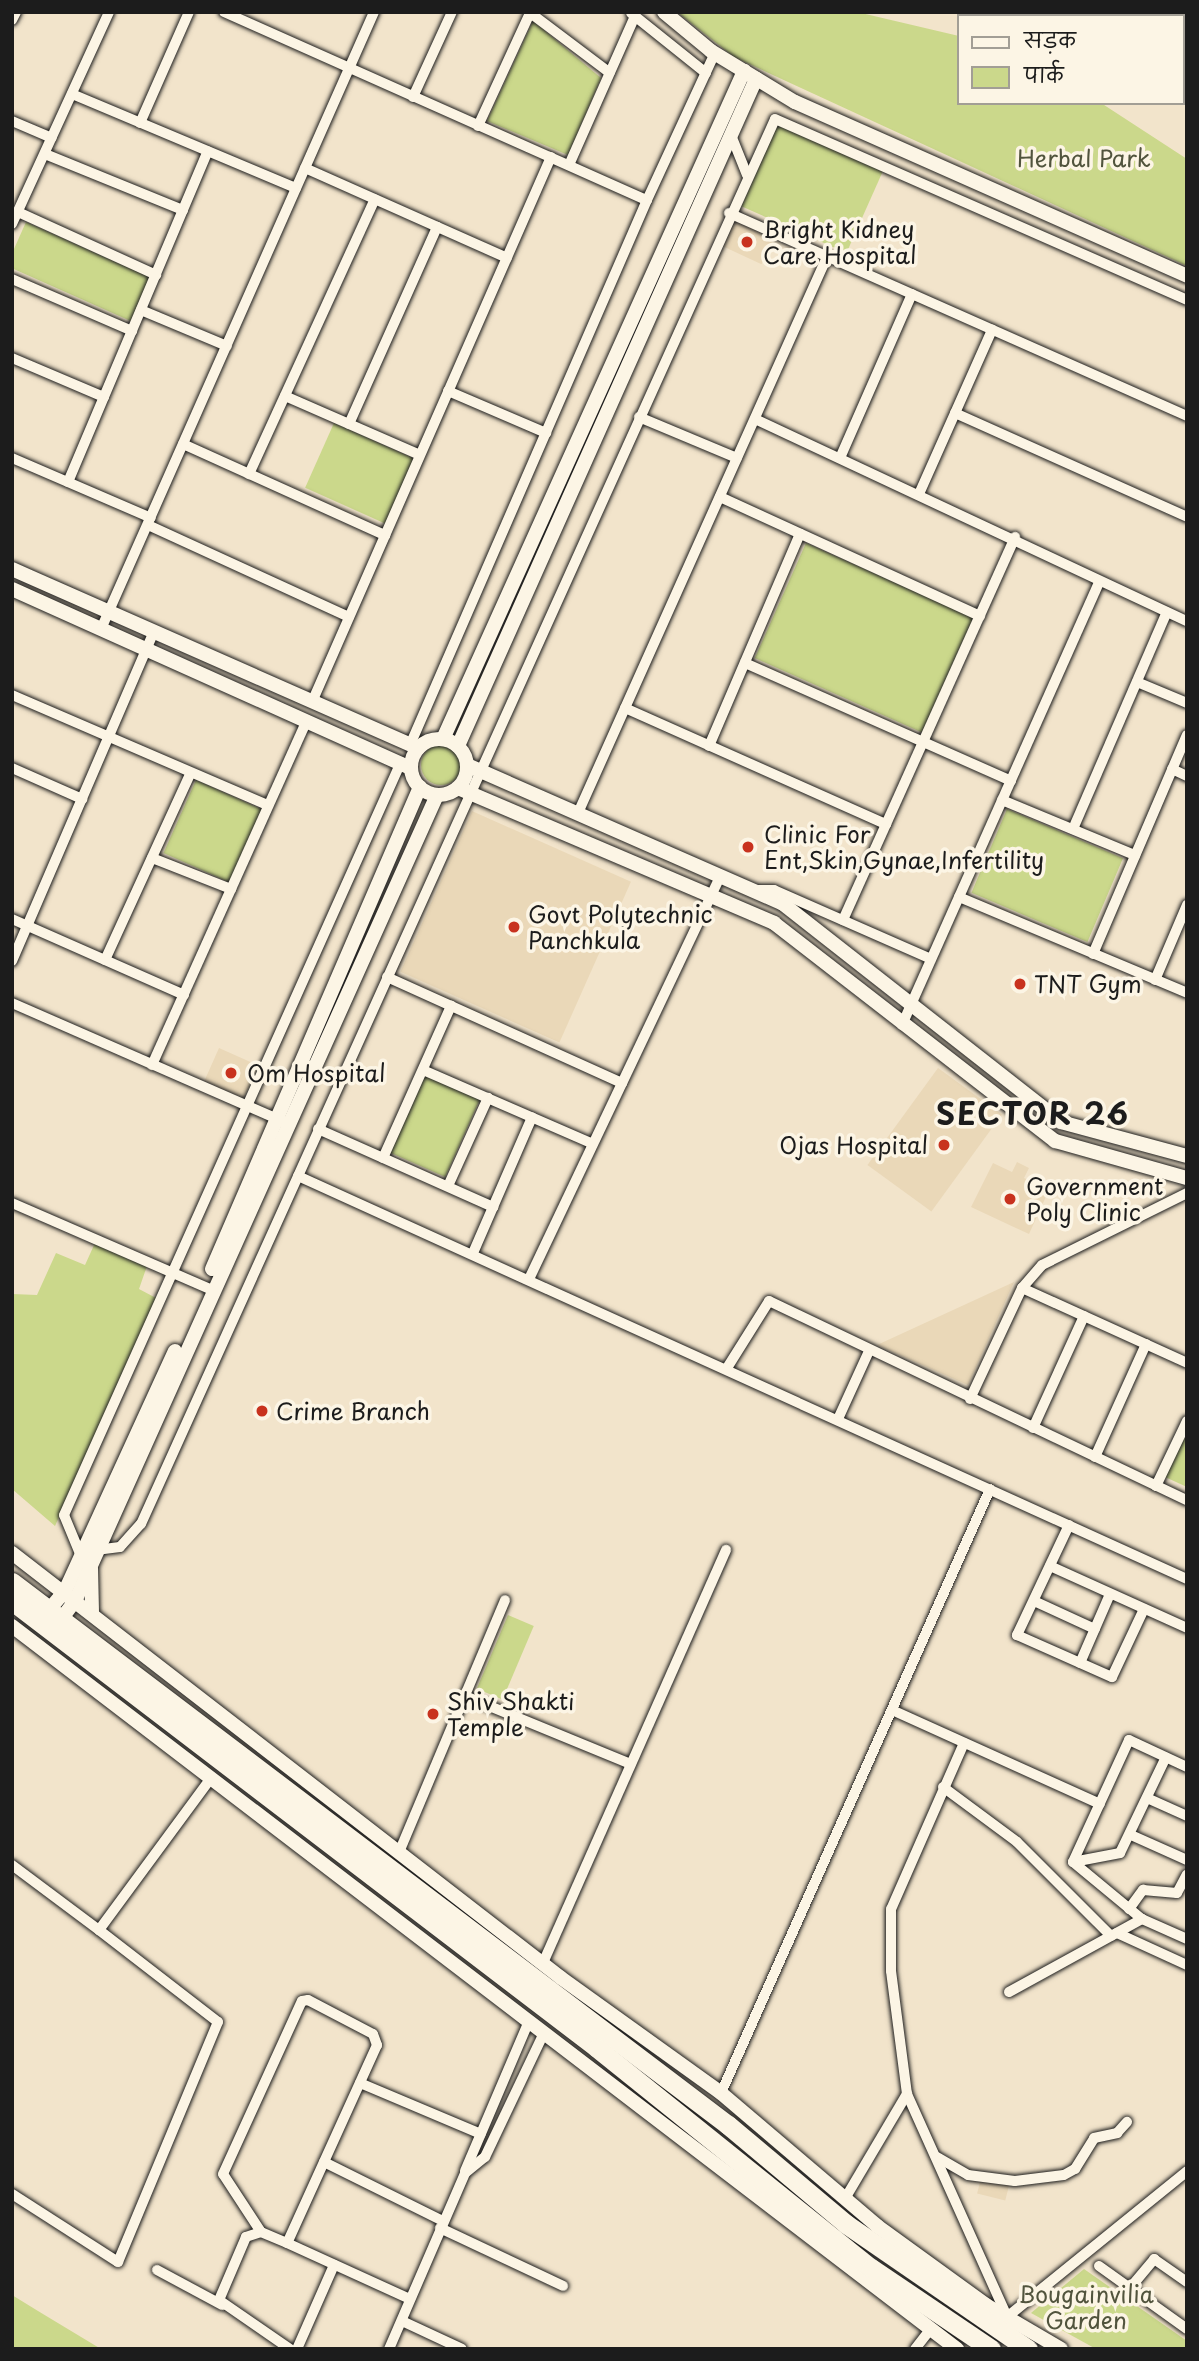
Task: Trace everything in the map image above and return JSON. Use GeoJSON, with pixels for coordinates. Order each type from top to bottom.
{"type":"FeatureCollection","features":[{"type":"Feature","properties":{"kind":"highway"},"geometry":{"type":"LineString","coordinates":[[12,1582],[51,1620],[871,2269],[991,2349]]}},
{"type":"Feature","properties":{"kind":"highway"},"geometry":{"type":"LineString","coordinates":[[12,1601],[51,1620],[728,2125],[846,2224],[1028,2349]]}},
{"type":"Feature","properties":{"kind":"street"},"geometry":{"type":"LineString","coordinates":[[12,20],[16,12]]}},
{"type":"Feature","properties":{"kind":"street"},"geometry":{"type":"LineString","coordinates":[[12,224],[109,12]]}},
{"type":"Feature","properties":{"kind":"street"},"geometry":{"type":"LineString","coordinates":[[140,123],[189,12]]}},
{"type":"Feature","properties":{"kind":"street"},"geometry":{"type":"LineString","coordinates":[[224,12],[647,200]]}},
{"type":"Feature","properties":{"kind":"street"},"geometry":{"type":"LineString","coordinates":[[101,629],[374,12]]}},
{"type":"Feature","properties":{"kind":"street"},"geometry":{"type":"LineString","coordinates":[[413,97],[452,12]]}},
{"type":"Feature","properties":{"kind":"street"},"geometry":{"type":"LineString","coordinates":[[664,12],[715,53],[795,102],[1187,276]]}},
{"type":"Feature","properties":{"kind":"street"},"geometry":{"type":"LineString","coordinates":[[478,125],[529,13],[610,73]]}},
{"type":"Feature","properties":{"kind":"street"},"geometry":{"type":"LineString","coordinates":[[569,165],[633,14],[706,72]]}},
{"type":"Feature","properties":{"kind":"street"},"geometry":{"type":"LineString","coordinates":[[92,1612],[86,1559],[64,1515],[244,1104],[406,765],[647,200],[715,53]]}},
{"type":"Feature","properties":{"kind":"street"},"geometry":{"type":"LineString","coordinates":[[458,746],[730,135],[750,75]]}},
{"type":"Feature","properties":{"kind":"street"},"geometry":{"type":"LineString","coordinates":[[443,739],[750,75]]}},
{"type":"Feature","properties":{"kind":"street"},"geometry":{"type":"LineString","coordinates":[[72,94],[296,188]]}},
{"type":"Feature","properties":{"kind":"street"},"geometry":{"type":"LineString","coordinates":[[795,102],[805,129]]}},
{"type":"Feature","properties":{"kind":"street"},"geometry":{"type":"LineString","coordinates":[[35,1570],[50,1574],[121,1547],[141,1524],[387,977],[473,768],[639,417],[729,213],[775,119],[805,129],[1187,300]]}},
{"type":"Feature","properties":{"kind":"street"},"geometry":{"type":"LineString","coordinates":[[12,121],[52,138]]}},
{"type":"Feature","properties":{"kind":"street"},"geometry":{"type":"LineString","coordinates":[[730,135],[747,175]]}},
{"type":"Feature","properties":{"kind":"street"},"geometry":{"type":"LineString","coordinates":[[68,482],[208,152]]}},
{"type":"Feature","properties":{"kind":"street"},"geometry":{"type":"LineString","coordinates":[[45,154],[183,210]]}},
{"type":"Feature","properties":{"kind":"street"},"geometry":{"type":"LineString","coordinates":[[312,702],[551,158]]}},
{"type":"Feature","properties":{"kind":"street"},"geometry":{"type":"LineString","coordinates":[[305,168],[507,258]]}},
{"type":"Feature","properties":{"kind":"street"},"geometry":{"type":"LineString","coordinates":[[249,474],[375,199]]}},
{"type":"Feature","properties":{"kind":"street"},"geometry":{"type":"LineString","coordinates":[[18,212],[156,275]]}},
{"type":"Feature","properties":{"kind":"street"},"geometry":{"type":"LineString","coordinates":[[729,213],[1187,416]]}},
{"type":"Feature","properties":{"kind":"street"},"geometry":{"type":"LineString","coordinates":[[349,424],[438,227]]}},
{"type":"Feature","properties":{"kind":"street"},"geometry":{"type":"LineString","coordinates":[[578,813],[827,257]]}},
{"type":"Feature","properties":{"kind":"street"},"geometry":{"type":"LineString","coordinates":[[12,279],[132,331]]}},
{"type":"Feature","properties":{"kind":"street"},"geometry":{"type":"LineString","coordinates":[[839,457],[912,294]]}},
{"type":"Feature","properties":{"kind":"street"},"geometry":{"type":"LineString","coordinates":[[141,310],[227,346]]}},
{"type":"Feature","properties":{"kind":"street"},"geometry":{"type":"LineString","coordinates":[[919,494],[992,330]]}},
{"type":"Feature","properties":{"kind":"street"},"geometry":{"type":"LineString","coordinates":[[12,358],[104,397]]}},
{"type":"Feature","properties":{"kind":"street"},"geometry":{"type":"LineString","coordinates":[[448,391],[546,433]]}},
{"type":"Feature","properties":{"kind":"street"},"geometry":{"type":"LineString","coordinates":[[285,396],[420,455]]}},
{"type":"Feature","properties":{"kind":"street"},"geometry":{"type":"LineString","coordinates":[[955,413],[1187,517]]}},
{"type":"Feature","properties":{"kind":"street"},"geometry":{"type":"LineString","coordinates":[[639,417],[737,458]]}},
{"type":"Feature","properties":{"kind":"street"},"geometry":{"type":"LineString","coordinates":[[755,419],[1095,573],[1099,582],[1187,621]]}},
{"type":"Feature","properties":{"kind":"street"},"geometry":{"type":"LineString","coordinates":[[183,444],[385,535]]}},
{"type":"Feature","properties":{"kind":"street"},"geometry":{"type":"LineString","coordinates":[[12,458],[68,482],[349,617]]}},
{"type":"Feature","properties":{"kind":"street"},"geometry":{"type":"LineString","coordinates":[[720,497],[980,616]]}},
{"type":"Feature","properties":{"kind":"street"},"geometry":{"type":"LineString","coordinates":[[709,746],[800,534]]}},
{"type":"Feature","properties":{"kind":"street"},"geometry":{"type":"LineString","coordinates":[[843,920],[1015,537]]}},
{"type":"Feature","properties":{"kind":"street"},"geometry":{"type":"LineString","coordinates":[[12,569],[414,747],[443,739],[458,746],[473,768],[782,903],[1061,1122],[1187,1156]]}},
{"type":"Feature","properties":{"kind":"street"},"geometry":{"type":"LineString","coordinates":[[902,1025],[1099,582]]}},
{"type":"Feature","properties":{"kind":"street"},"geometry":{"type":"LineString","coordinates":[[12,589],[406,765],[420,787],[437,795],[464,790],[710,898],[774,923],[902,1025],[1055,1141],[1187,1178]]}},
{"type":"Feature","properties":{"kind":"street"},"geometry":{"type":"LineString","coordinates":[[1073,829],[1167,612]]}},
{"type":"Feature","properties":{"kind":"street"},"geometry":{"type":"LineString","coordinates":[[12,961],[154,632]]}},
{"type":"Feature","properties":{"kind":"street"},"geometry":{"type":"LineString","coordinates":[[745,663],[1011,781]]}},
{"type":"Feature","properties":{"kind":"street"},"geometry":{"type":"LineString","coordinates":[[1137,682],[1187,703]]}},
{"type":"Feature","properties":{"kind":"street"},"geometry":{"type":"LineString","coordinates":[[12,695],[108,739],[268,805]]}},
{"type":"Feature","properties":{"kind":"street"},"geometry":{"type":"LineString","coordinates":[[625,708],[886,824]]}},
{"type":"Feature","properties":{"kind":"street"},"geometry":{"type":"LineString","coordinates":[[152,1065],[307,720]]}},
{"type":"Feature","properties":{"kind":"street"},"geometry":{"type":"LineString","coordinates":[[1093,954],[1187,735]]}},
{"type":"Feature","properties":{"kind":"street"},"geometry":{"type":"LineString","coordinates":[[12,768],[82,799]]}},
{"type":"Feature","properties":{"kind":"street"},"geometry":{"type":"LineString","coordinates":[[1172,769],[1187,776]]}},
{"type":"Feature","properties":{"kind":"street"},"geometry":{"type":"LineString","coordinates":[[104,960],[190,774]]}},
{"type":"Feature","properties":{"kind":"street"},"geometry":{"type":"LineString","coordinates":[[51,1620],[70,1595],[208,1288],[420,787]]}},
{"type":"Feature","properties":{"kind":"street"},"geometry":{"type":"LineString","coordinates":[[280,1120],[437,795]]}},
{"type":"Feature","properties":{"kind":"street"},"geometry":{"type":"LineString","coordinates":[[1002,800],[1135,855]]}},
{"type":"Feature","properties":{"kind":"street"},"geometry":{"type":"LineString","coordinates":[[152,858],[231,889]]}},
{"type":"Feature","properties":{"kind":"street"},"geometry":{"type":"LineString","coordinates":[[530,1277],[720,876]]}},
{"type":"Feature","properties":{"kind":"street"},"geometry":{"type":"LineString","coordinates":[[750,889],[774,890],[931,959]]}},
{"type":"Feature","properties":{"kind":"street"},"geometry":{"type":"LineString","coordinates":[[959,897],[1187,993]]}},
{"type":"Feature","properties":{"kind":"street"},"geometry":{"type":"LineString","coordinates":[[1155,980],[1185,912]]}},
{"type":"Feature","properties":{"kind":"street"},"geometry":{"type":"LineString","coordinates":[[12,919],[184,995]]}},
{"type":"Feature","properties":{"kind":"street"},"geometry":{"type":"LineString","coordinates":[[387,977],[622,1083]]}},
{"type":"Feature","properties":{"kind":"street"},"geometry":{"type":"LineString","coordinates":[[12,1003],[280,1120]]}},
{"type":"Feature","properties":{"kind":"street"},"geometry":{"type":"LineString","coordinates":[[383,1158],[452,1006]]}},
{"type":"Feature","properties":{"kind":"street"},"geometry":{"type":"LineString","coordinates":[[423,1070],[593,1144]]}},
{"type":"Feature","properties":{"kind":"street"},"geometry":{"type":"LineString","coordinates":[[448,1186],[488,1098]]}},
{"type":"Feature","properties":{"kind":"street"},"geometry":{"type":"LineString","coordinates":[[473,1253],[532,1117]]}},
{"type":"Feature","properties":{"kind":"street"},"geometry":{"type":"LineString","coordinates":[[318,1129],[493,1207]]}},
{"type":"Feature","properties":{"kind":"street"},"geometry":{"type":"LineString","coordinates":[[298,1176],[530,1277],[1184,1578],[1187,1565]]}},
{"type":"Feature","properties":{"kind":"street"},"geometry":{"type":"LineString","coordinates":[[970,1399],[1023,1288],[1042,1265],[1187,1193]]}},
{"type":"Feature","properties":{"kind":"street"},"geometry":{"type":"LineString","coordinates":[[12,1203],[208,1288]]}},
{"type":"Feature","properties":{"kind":"street"},"geometry":{"type":"LineString","coordinates":[[1023,1288],[1187,1363]]}},
{"type":"Feature","properties":{"kind":"street"},"geometry":{"type":"LineString","coordinates":[[727,1368],[769,1301],[869,1351],[1187,1500]]}},
{"type":"Feature","properties":{"kind":"street"},"geometry":{"type":"LineString","coordinates":[[1033,1428],[1084,1316]]}},
{"type":"Feature","properties":{"kind":"street"},"geometry":{"type":"LineString","coordinates":[[1096,1457],[1146,1344]]}},
{"type":"Feature","properties":{"kind":"street"},"geometry":{"type":"LineString","coordinates":[[838,1419],[869,1351]]}},
{"type":"Feature","properties":{"kind":"street"},"geometry":{"type":"LineString","coordinates":[[1156,1486],[1187,1421]]}},
{"type":"Feature","properties":{"kind":"street"},"geometry":{"type":"LineString","coordinates":[[720,2093],[990,1489]]}},
{"type":"Feature","properties":{"kind":"street"},"geometry":{"type":"LineString","coordinates":[[1069,1525],[1017,1635],[1112,1677],[1144,1609]]}},
{"type":"Feature","properties":{"kind":"street"},"geometry":{"type":"LineString","coordinates":[[542,1963],[726,1550]]}},
{"type":"Feature","properties":{"kind":"street"},"geometry":{"type":"LineString","coordinates":[[12,1553],[400,1850],[542,1963],[720,2093],[846,2197],[1007,2317],[1061,2349]]}},
{"type":"Feature","properties":{"kind":"street"},"geometry":{"type":"LineString","coordinates":[[1050,1566],[1187,1628]]}},
{"type":"Feature","properties":{"kind":"street"},"geometry":{"type":"LineString","coordinates":[[1080,1663],[1110,1594]]}},
{"type":"Feature","properties":{"kind":"street"},"geometry":{"type":"LineString","coordinates":[[400,1850],[505,1601]]}},
{"type":"Feature","properties":{"kind":"street"},"geometry":{"type":"LineString","coordinates":[[1034,1601],[1095,1629]]}},
{"type":"Feature","properties":{"kind":"street"},"geometry":{"type":"LineString","coordinates":[[12,1626],[212,1777],[929,2331],[957,2349]]}},
{"type":"Feature","properties":{"kind":"street"},"geometry":{"type":"LineString","coordinates":[[465,1696],[631,1764]]}},
{"type":"Feature","properties":{"kind":"street"},"geometry":{"type":"LineString","coordinates":[[892,1710],[1100,1804]]}},
{"type":"Feature","properties":{"kind":"street"},"geometry":{"type":"LineString","coordinates":[[1073,1862],[1129,1740],[1187,1767]]}},
{"type":"Feature","properties":{"kind":"street"},"geometry":{"type":"LineString","coordinates":[[964,1743],[891,1909],[891,1971],[907,2094],[1007,2317]]}},
{"type":"Feature","properties":{"kind":"street"},"geometry":{"type":"LineString","coordinates":[[1073,1862],[1120,1853],[1131,1835],[1166,1757]]}},
{"type":"Feature","properties":{"kind":"street"},"geometry":{"type":"LineString","coordinates":[[99,1930],[212,1777]]}},
{"type":"Feature","properties":{"kind":"street"},"geometry":{"type":"LineString","coordinates":[[943,1787],[1017,1842],[1114,1935],[1187,1965]]}},
{"type":"Feature","properties":{"kind":"street"},"geometry":{"type":"LineString","coordinates":[[1147,1798],[1187,1816]]}},
{"type":"Feature","properties":{"kind":"street"},"geometry":{"type":"LineString","coordinates":[[1131,1835],[1187,1860]]}},
{"type":"Feature","properties":{"kind":"street"},"geometry":{"type":"LineString","coordinates":[[1073,1862],[1142,1919],[1187,1938]]}},
{"type":"Feature","properties":{"kind":"street"},"geometry":{"type":"LineString","coordinates":[[12,1865],[218,2022],[118,2262],[12,2194]]}},
{"type":"Feature","properties":{"kind":"street"},"geometry":{"type":"LineString","coordinates":[[1129,1909],[1143,1890],[1177,1892],[1187,1874]]}},
{"type":"Feature","properties":{"kind":"street"},"geometry":{"type":"LineString","coordinates":[[1009,1992],[1142,1919]]}},
{"type":"Feature","properties":{"kind":"street"},"geometry":{"type":"LineString","coordinates":[[287,2243],[360,2083],[376,2036],[303,2000],[223,2174],[261,2232],[410,2299]]}},
{"type":"Feature","properties":{"kind":"street"},"geometry":{"type":"LineString","coordinates":[[390,2349],[528,2023]]}},
{"type":"Feature","properties":{"kind":"street"},"geometry":{"type":"LineString","coordinates":[[465,2173],[485,2157],[543,2035]]}},
{"type":"Feature","properties":{"kind":"street"},"geometry":{"type":"LineString","coordinates":[[360,2083],[481,2134]]}},
{"type":"Feature","properties":{"kind":"street"},"geometry":{"type":"LineString","coordinates":[[846,2197],[907,2094]]}},
{"type":"Feature","properties":{"kind":"street"},"geometry":{"type":"LineString","coordinates":[[937,2157],[968,2175],[1015,2182],[1064,2175],[1075,2169],[1094,2138],[1117,2133],[1127,2122]]}},
{"type":"Feature","properties":{"kind":"street"},"geometry":{"type":"LineString","coordinates":[[324,2162],[563,2286]]}},
{"type":"Feature","properties":{"kind":"street"},"geometry":{"type":"LineString","coordinates":[[1007,2317],[1187,2171]]}},
{"type":"Feature","properties":{"kind":"street"},"geometry":{"type":"LineString","coordinates":[[222,2305],[219,2297],[241,2245],[261,2232]]}},
{"type":"Feature","properties":{"kind":"street"},"geometry":{"type":"LineString","coordinates":[[1129,2288],[1154,2259],[1187,2282]]}},
{"type":"Feature","properties":{"kind":"street"},"geometry":{"type":"LineString","coordinates":[[297,2349],[334,2265]]}},
{"type":"Feature","properties":{"kind":"street"},"geometry":{"type":"LineString","coordinates":[[1099,2266],[1187,2329]]}},
{"type":"Feature","properties":{"kind":"street"},"geometry":{"type":"LineString","coordinates":[[157,2270],[222,2305],[290,2349]]}},
{"type":"Feature","properties":{"kind":"street"},"geometry":{"type":"LineString","coordinates":[[402,2321],[462,2349]]}},
{"type":"Feature","properties":{"kind":"street"},"geometry":{"type":"LineString","coordinates":[[915,2349],[929,2331]]}},
{"type":"Feature","properties":{"kind":"shaded area","name":"Bright Kidney Care Hospital"},"geometry":{"type":"Polygon","coordinates":[[[733,219],[774,238],[762,264],[721,245],[733,219]]]}},
{"type":"Feature","properties":{"kind":"shaded area","name":"Govt Polytechnic Panchkula"},"geometry":{"type":"Polygon","coordinates":[[[472,811],[631,882],[559,1043],[400,972],[472,811]]]}},
{"type":"Feature","properties":{"kind":"shaded area","name":"Om Hospital"},"geometry":{"type":"Polygon","coordinates":[[[219,1048],[258,1065],[244,1098],[204,1081],[219,1048]]]}},
{"type":"Feature","properties":{"kind":"shaded area","name":"Ojas Hospital"},"geometry":{"type":"Polygon","coordinates":[[[938,1068],[1002,1114],[931,1212],[867,1165],[938,1068]]]}},
{"type":"Feature","properties":{"kind":"shaded area","name":"Government Poly Clinic"},"geometry":{"type":"Polygon","coordinates":[[[1017,1162],[1029,1168],[1024,1178],[1049,1190],[1029,1234],[971,1207],[993,1163],[1012,1172],[1017,1162]]]}},
{"type":"Feature","properties":{"kind":"shaded area"},"geometry":{"type":"Polygon","coordinates":[[[1014,1282],[968,1385],[877,1345],[1014,1282]]]}},
{"type":"Feature","properties":{"kind":"shaded area"},"geometry":{"type":"Polygon","coordinates":[[[981,2178],[1009,2185],[1005,2201],[977,2194],[981,2178]]]}},
{"type":"Feature","properties":{"kind":"green space","name":"Herbal Park"},"geometry":{"type":"Polygon","coordinates":[[[677,12],[857,12],[958,36],[958,105],[1104,105],[1187,159],[1187,266],[734,57],[677,12]]]}},
{"type":"Feature","properties":{"kind":"green space"},"geometry":{"type":"Polygon","coordinates":[[[533,21],[601,78],[568,155],[487,121],[533,21]]]}},
{"type":"Feature","properties":{"kind":"green space"},"geometry":{"type":"Polygon","coordinates":[[[778,124],[883,171],[846,253],[741,206],[778,124]]]}},
{"type":"Feature","properties":{"kind":"green space"},"geometry":{"type":"Polygon","coordinates":[[[26,222],[151,278],[132,322],[12,268],[12,253],[26,222]]]}},
{"type":"Feature","properties":{"kind":"green space"},"geometry":{"type":"Polygon","coordinates":[[[334,423],[414,459],[386,524],[305,488],[334,423]]]}},
{"type":"Feature","properties":{"kind":"green space"},"geometry":{"type":"Polygon","coordinates":[[[806,543],[973,617],[922,733],[755,658],[806,543]]]}},
{"type":"Feature","properties":{"kind":"green space"},"geometry":{"type":"Polygon","coordinates":[[[441,745],[455,751],[461,765],[455,779],[441,785],[427,779],[421,765],[427,751],[441,745]]]}},
{"type":"Feature","properties":{"kind":"green space"},"geometry":{"type":"Polygon","coordinates":[[[196,780],[263,810],[230,883],[163,853],[196,780]]]}},
{"type":"Feature","properties":{"kind":"green space"},"geometry":{"type":"Polygon","coordinates":[[[1007,809],[1123,858],[1087,942],[971,893],[1007,809]]]}},
{"type":"Feature","properties":{"kind":"green space"},"geometry":{"type":"Polygon","coordinates":[[[425,1075],[480,1099],[445,1177],[390,1153],[425,1075]]]}},
{"type":"Feature","properties":{"kind":"green space"},"geometry":{"type":"Polygon","coordinates":[[[95,1243],[147,1266],[139,1289],[156,1298],[55,1526],[12,1489],[12,1294],[37,1295],[56,1253],[85,1265],[95,1243]]]}},
{"type":"Feature","properties":{"kind":"green space"},"geometry":{"type":"Polygon","coordinates":[[[1187,1430],[1187,1487],[1165,1477],[1187,1430]]]}},
{"type":"Feature","properties":{"kind":"green space"},"geometry":{"type":"Polygon","coordinates":[[[508,1615],[534,1626],[503,1700],[477,1689],[508,1615]]]}},
{"type":"Feature","properties":{"kind":"green space","name":"Bougainvilia Garden"},"geometry":{"type":"Polygon","coordinates":[[[1084,2269],[1187,2341],[1187,2349],[1096,2349],[1031,2313],[1084,2269]]]}},
{"type":"Feature","properties":{"kind":"green space"},"geometry":{"type":"Polygon","coordinates":[[[12,2295],[38,2311],[101,2349],[12,2349],[12,2295]]]}},
{"type":"Feature","properties":{"kind":"place","name":"Bright Kidney Care Hospital"},"geometry":{"type":"Point","coordinates":[747,242]}},
{"type":"Feature","properties":{"kind":"place","name":"Clinic For Ent,Skin,Gynae,Infertility"},"geometry":{"type":"Point","coordinates":[748,847]}},
{"type":"Feature","properties":{"kind":"place","name":"Govt Polytechnic Panchkula"},"geometry":{"type":"Point","coordinates":[514,927]}},
{"type":"Feature","properties":{"kind":"place","name":"TNT Gym"},"geometry":{"type":"Point","coordinates":[1020,984]}},
{"type":"Feature","properties":{"kind":"place","name":"Om Hospital"},"geometry":{"type":"Point","coordinates":[231,1073]}},
{"type":"Feature","properties":{"kind":"place","name":"Ojas Hospital"},"geometry":{"type":"Point","coordinates":[944,1145]}},
{"type":"Feature","properties":{"kind":"place","name":"Government Poly Clinic"},"geometry":{"type":"Point","coordinates":[1010,1199]}},
{"type":"Feature","properties":{"kind":"place","name":"Crime Branch"},"geometry":{"type":"Point","coordinates":[262,1411]}},
{"type":"Feature","properties":{"kind":"place","name":"Shiv Shakti Temple"},"geometry":{"type":"Point","coordinates":[433,1714]}},
{"type":"Feature","properties":{"kind":"district","name":"SECTOR 26"},"geometry":{"type":"Point","coordinates":[1033,1113]}}]}
